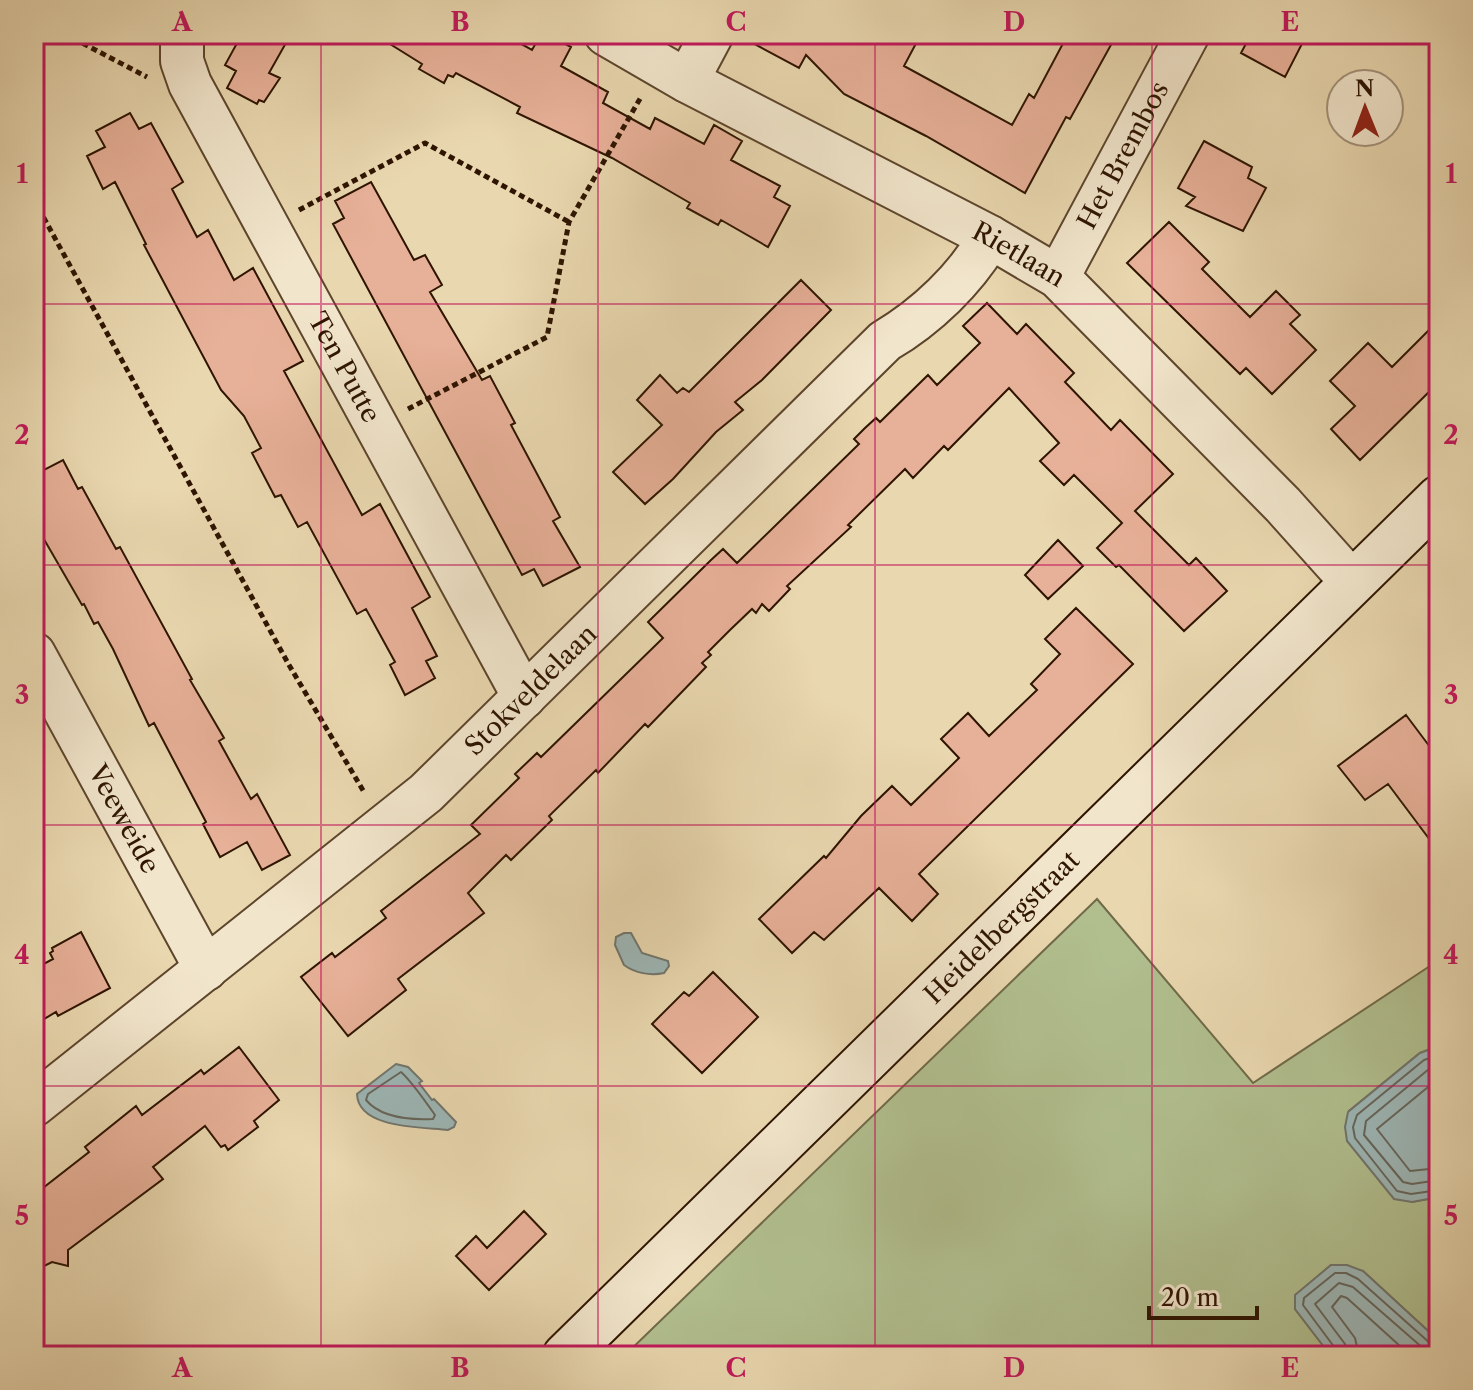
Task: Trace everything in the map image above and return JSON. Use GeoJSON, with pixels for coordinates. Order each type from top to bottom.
{"type":"FeatureCollection","features":[{"type":"Feature","properties":{"kind":"main road","name":"Heidelbergstraat"},"geometry":{"type":"LineString","coordinates":[[565,1356],[1439,498]]}},
{"type":"Feature","properties":{"kind":"street","name":"Ten Putte"},"geometry":{"type":"LineString","coordinates":[[182,34],[182,61],[190,84],[524,697]]}},
{"type":"Feature","properties":{"kind":"street","name":"Rietlaan"},"geometry":{"type":"LineString","coordinates":[[606,34],[673,73],[990,237],[1058,277],[1283,505],[1352,582]]}},
{"type":"Feature","properties":{"kind":"street"},"geometry":{"type":"LineString","coordinates":[[673,73],[712,34]]}},
{"type":"Feature","properties":{"kind":"street","name":"Het Brembos"},"geometry":{"type":"LineString","coordinates":[[1058,277],[1188,34]]}},
{"type":"Feature","properties":{"kind":"street","name":"Stokveldelaan"},"geometry":{"type":"LineString","coordinates":[[34,1105],[426,793],[885,341],[912,325],[977,260],[990,237]]}},
{"type":"Feature","properties":{"kind":"street","name":"Veeweide"},"geometry":{"type":"LineString","coordinates":[[36,664],[206,969]]}},
{"type":"Feature","properties":{"kind":"path"},"geometry":{"type":"LineString","coordinates":[[65,34],[160,84],[190,84]]}},
{"type":"Feature","properties":{"kind":"path"},"geometry":{"type":"LineString","coordinates":[[374,426],[547,337],[569,222],[673,73]]}},
{"type":"Feature","properties":{"kind":"path"},"geometry":{"type":"LineString","coordinates":[[268,226],[425,143],[569,222]]}},
{"type":"Feature","properties":{"kind":"path"},"geometry":{"type":"LineString","coordinates":[[34,200],[289,665],[385,827]]}},
{"type":"Feature","properties":{"kind":"green space"},"geometry":{"type":"Polygon","coordinates":[[[1097,899],[1253,1083],[1439,960],[1439,1046],[1420,1053],[1349,1111],[1412,1202],[1439,1197],[1439,1341],[1363,1271],[1331,1265],[1295,1296],[1295,1309],[1331,1356],[624,1356],[1097,899]]]}},
{"type":"Feature","properties":{"kind":"water"},"geometry":{"type":"Polygon","coordinates":[[[631,933],[642,953],[668,961],[669,966],[664,973],[643,973],[624,965],[615,945],[616,937],[631,933]]]}},
{"type":"Feature","properties":{"kind":"water"},"geometry":{"type":"Polygon","coordinates":[[[1439,1046],[1439,1197],[1412,1202],[1394,1199],[1347,1141],[1345,1127],[1348,1112],[1420,1053],[1439,1046]]]}},
{"type":"Feature","properties":{"kind":"water"},"geometry":{"type":"Polygon","coordinates":[[[396,1064],[408,1067],[422,1081],[419,1083],[432,1100],[456,1122],[454,1127],[448,1130],[408,1127],[368,1114],[360,1105],[357,1094],[396,1064]]]}},
{"type":"Feature","properties":{"kind":"water"},"geometry":{"type":"Polygon","coordinates":[[[1331,1265],[1347,1265],[1363,1271],[1439,1341],[1439,1356],[1331,1356],[1295,1309],[1295,1295],[1331,1265]]]}},
{"type":"Feature","properties":{"kind":"building"},"geometry":{"type":"Polygon","coordinates":[[[242,34],[291,34],[269,73],[280,78],[264,102],[259,100],[257,104],[227,88],[236,71],[225,65],[242,34]]]}},
{"type":"Feature","properties":{"kind":"building"},"geometry":{"type":"Polygon","coordinates":[[[374,34],[503,34],[532,50],[541,34],[547,34],[571,47],[561,66],[608,92],[603,103],[650,129],[655,118],[704,144],[714,125],[742,141],[731,160],[780,186],[774,197],[790,206],[768,247],[721,220],[718,225],[687,208],[690,203],[612,158],[517,113],[520,107],[456,73],[453,77],[448,75],[444,83],[419,69],[422,64],[374,34]]]}},
{"type":"Feature","properties":{"kind":"building"},"geometry":{"type":"Polygon","coordinates":[[[736,34],[921,34],[904,66],[1012,125],[1029,94],[1034,98],[1068,34],[1117,34],[1070,119],[1066,117],[1025,193],[926,136],[844,94],[806,55],[799,68],[736,34]]]}},
{"type":"Feature","properties":{"kind":"building"},"geometry":{"type":"Polygon","coordinates":[[[1251,34],[1307,34],[1285,77],[1241,53],[1251,34]]]}},
{"type":"Feature","properties":{"kind":"building"},"geometry":{"type":"Polygon","coordinates":[[[130,113],[139,129],[151,123],[183,182],[172,189],[197,237],[208,230],[234,280],[253,268],[303,361],[284,371],[362,515],[380,504],[430,597],[412,608],[437,656],[426,661],[435,678],[405,695],[390,665],[395,662],[366,609],[357,614],[307,522],[298,527],[281,495],[275,497],[252,453],[261,448],[244,416],[221,390],[144,245],[115,182],[103,189],[87,156],[105,147],[96,131],[130,113]]]}},
{"type":"Feature","properties":{"kind":"building"},"geometry":{"type":"Polygon","coordinates":[[[1204,141],[1252,167],[1248,178],[1266,188],[1243,231],[1186,206],[1195,197],[1178,188],[1204,141]]]}},
{"type":"Feature","properties":{"kind":"building"},"geometry":{"type":"Polygon","coordinates":[[[371,182],[414,260],[425,255],[442,285],[430,292],[482,380],[490,376],[515,423],[511,425],[560,517],[553,521],[580,567],[543,586],[534,569],[522,575],[333,224],[344,218],[335,201],[371,182]]]}},
{"type":"Feature","properties":{"kind":"building"},"geometry":{"type":"Polygon","coordinates":[[[1169,222],[1209,262],[1202,269],[1250,317],[1276,291],[1300,315],[1290,324],[1316,350],[1272,394],[1246,368],[1240,374],[1127,263],[1169,222]]]}},
{"type":"Feature","properties":{"kind":"building"},"geometry":{"type":"Polygon","coordinates":[[[801,280],[831,310],[762,380],[735,402],[743,410],[716,432],[645,504],[613,472],[662,425],[637,400],[660,375],[677,393],[683,388],[689,392],[801,280]]]}},
{"type":"Feature","properties":{"kind":"building"},"geometry":{"type":"Polygon","coordinates":[[[987,303],[1017,334],[1026,324],[1074,373],[1065,382],[1111,430],[1120,420],[1173,474],[1135,511],[1189,565],[1196,558],[1227,591],[1184,631],[1119,565],[1116,567],[1097,548],[1122,523],[1074,475],[1064,485],[1040,461],[1059,443],[1009,388],[948,450],[944,446],[913,478],[905,469],[848,525],[851,527],[787,586],[790,589],[769,611],[762,604],[756,613],[752,609],[730,630],[708,652],[711,655],[702,663],[706,667],[648,727],[645,724],[598,773],[596,770],[549,816],[552,820],[511,860],[506,855],[468,893],[484,913],[398,979],[406,990],[348,1036],[301,977],[332,953],[335,957],[386,918],[381,911],[480,834],[471,825],[519,778],[515,774],[537,753],[541,757],[663,638],[648,622],[711,560],[723,549],[737,563],[859,444],[854,439],[876,418],[880,422],[928,375],[937,385],[980,343],[963,326],[987,303]]]}},
{"type":"Feature","properties":{"kind":"building"},"geometry":{"type":"Polygon","coordinates":[[[1439,320],[1439,382],[1360,460],[1331,429],[1355,406],[1330,381],[1368,343],[1392,367],[1439,320]]]}},
{"type":"Feature","properties":{"kind":"building"},"geometry":{"type":"Polygon","coordinates":[[[63,460],[78,489],[82,487],[116,549],[120,547],[224,738],[219,741],[251,799],[257,794],[290,855],[262,870],[247,842],[220,857],[203,824],[206,822],[154,723],[149,726],[113,649],[98,622],[94,624],[82,605],[34,522],[34,475],[63,460]]]}},
{"type":"Feature","properties":{"kind":"building"},"geometry":{"type":"Polygon","coordinates":[[[1058,540],[1083,566],[1048,599],[1025,575],[1058,540]]]}},
{"type":"Feature","properties":{"kind":"building"},"geometry":{"type":"Polygon","coordinates":[[[1076,608],[1133,664],[919,874],[938,894],[912,921],[879,888],[824,940],[814,932],[792,953],[759,919],[824,856],[826,858],[861,816],[892,786],[911,805],[959,758],[941,739],[968,713],[989,736],[1037,690],[1031,684],[1060,654],[1045,639],[1076,608]]]}},
{"type":"Feature","properties":{"kind":"building"},"geometry":{"type":"Polygon","coordinates":[[[1406,715],[1439,759],[1439,852],[1388,784],[1365,800],[1338,766],[1406,715]]]}},
{"type":"Feature","properties":{"kind":"building"},"geometry":{"type":"Polygon","coordinates":[[[81,932],[110,988],[58,1016],[56,1012],[34,1025],[34,969],[53,959],[50,953],[52,948],[81,932]]]}},
{"type":"Feature","properties":{"kind":"building"},"geometry":{"type":"Polygon","coordinates":[[[713,972],[758,1017],[702,1073],[652,1024],[684,992],[689,996],[713,972]]]}},
{"type":"Feature","properties":{"kind":"building"},"geometry":{"type":"Polygon","coordinates":[[[239,1047],[279,1100],[254,1121],[258,1127],[228,1150],[225,1145],[221,1147],[205,1126],[153,1167],[163,1179],[68,1250],[68,1266],[52,1262],[34,1271],[34,1195],[89,1152],[85,1147],[136,1106],[142,1115],[201,1070],[204,1074],[239,1047]]]}},
{"type":"Feature","properties":{"kind":"building"},"geometry":{"type":"Polygon","coordinates":[[[524,1211],[546,1234],[489,1290],[456,1256],[476,1236],[487,1248],[524,1211]]]}}]}
